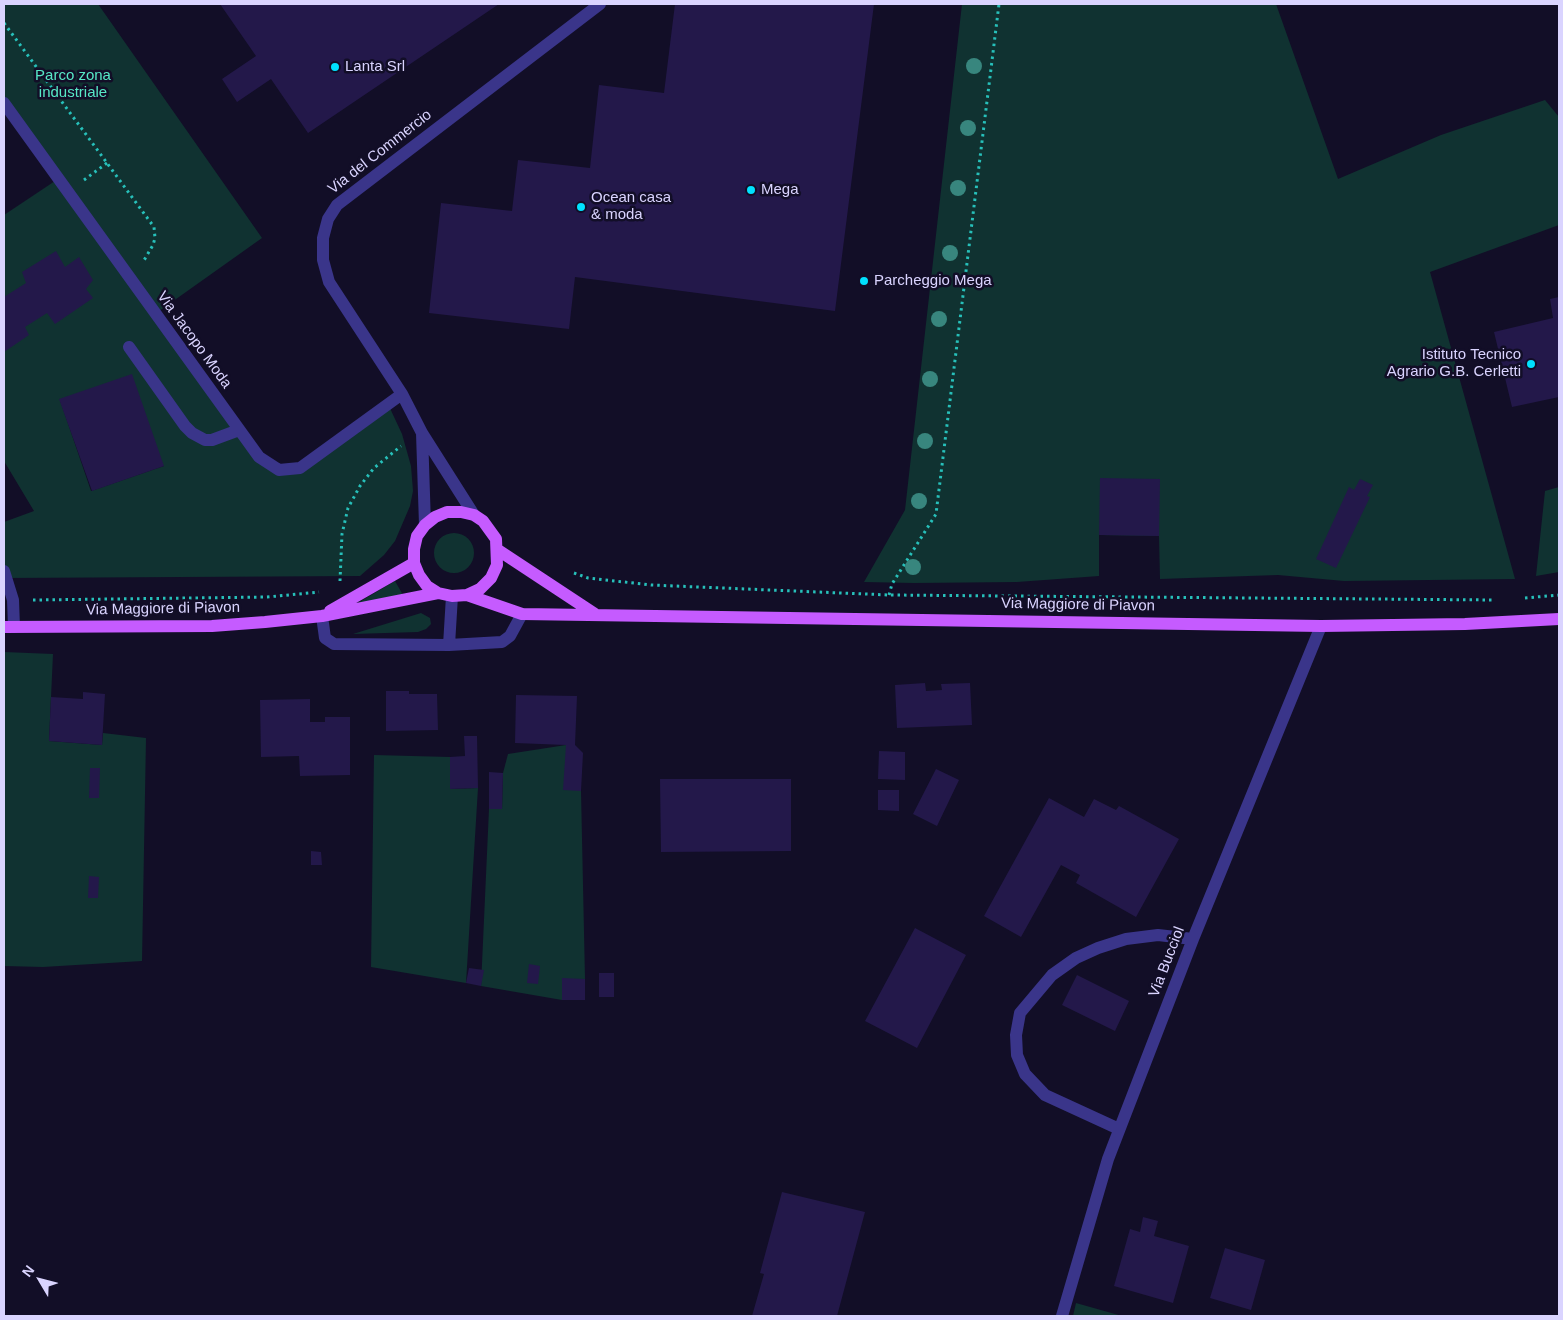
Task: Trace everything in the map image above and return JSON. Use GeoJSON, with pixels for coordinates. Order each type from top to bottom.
{"type":"FeatureCollection","features":[{"type":"Feature","properties":{"kind":"main road"},"geometry":{"type":"LineString","coordinates":[[438,593],[427,586],[419,575],[414,562],[417,536],[425,525],[435,517],[447,512],[461,512],[474,515],[491,530],[498,550],[595,614]]}},
{"type":"Feature","properties":{"kind":"main road","name":"Via Maggiore di Piavon"},"geometry":{"type":"LineString","coordinates":[[9,627],[212,626],[322,616],[438,593],[452,596],[467,595],[480,589],[491,578],[497,565],[498,550]]}},
{"type":"Feature","properties":{"kind":"main road","name":"Via Maggiore di Piavon"},"geometry":{"type":"LineString","coordinates":[[322,616],[414,562]]}},
{"type":"Feature","properties":{"kind":"main road","name":"Via Maggiore di Piavon"},"geometry":{"type":"LineString","coordinates":[[467,595],[522,614],[1321,626],[1465,624],[1559,619]]}},
{"type":"Feature","properties":{"kind":"street","name":"Via del Commercio"},"geometry":{"type":"LineString","coordinates":[[474,515],[422,433],[402,394],[329,282],[323,260],[323,238],[328,219],[337,205],[593,7]]}},
{"type":"Feature","properties":{"kind":"street","name":"Via Jacopo Moda"},"geometry":{"type":"LineString","coordinates":[[4,103],[259,457],[279,470],[300,468],[402,394]]}},
{"type":"Feature","properties":{"kind":"street"},"geometry":{"type":"LineString","coordinates":[[130,347],[185,426],[192,433],[205,440],[212,440],[239,430]]}},
{"type":"Feature","properties":{"kind":"street","name":"Via del Commercio"},"geometry":{"type":"LineString","coordinates":[[422,433],[425,525]]}},
{"type":"Feature","properties":{"kind":"street"},"geometry":{"type":"LineString","coordinates":[[4,571],[13,600],[9,627]]}},
{"type":"Feature","properties":{"kind":"street"},"geometry":{"type":"LineString","coordinates":[[449,645],[452,596]]}},
{"type":"Feature","properties":{"kind":"street"},"geometry":{"type":"LineString","coordinates":[[322,616],[325,638],[334,644],[449,645],[502,642],[510,636],[522,614]]}},
{"type":"Feature","properties":{"kind":"street","name":"Via Bucciol"},"geometry":{"type":"LineString","coordinates":[[1062,1316],[1108,1159],[1119,1129],[1193,939],[1321,626]]}},
{"type":"Feature","properties":{"kind":"street"},"geometry":{"type":"LineString","coordinates":[[1119,1129],[1045,1095],[1024,1074],[1017,1055],[1016,1035],[1020,1013],[1052,975],[1076,958],[1098,948],[1126,938],[1158,935],[1193,939]]}},
{"type":"Feature","properties":{"kind":"path"},"geometry":{"type":"LineString","coordinates":[[889,595],[892,584],[936,514],[999,4]]}},
{"type":"Feature","properties":{"kind":"path"},"geometry":{"type":"LineString","coordinates":[[4,22],[154,227],[155,238],[146,258],[127,276]]}},
{"type":"Feature","properties":{"kind":"path"},"geometry":{"type":"LineString","coordinates":[[68,192],[107,163]]}},
{"type":"Feature","properties":{"kind":"path"},"geometry":{"type":"LineString","coordinates":[[337,586],[340,581],[342,534],[348,508],[360,486],[374,468],[404,444]]}},
{"type":"Feature","properties":{"kind":"path"},"geometry":{"type":"LineString","coordinates":[[570,572],[588,578],[651,585],[889,595],[1498,600]]}},
{"type":"Feature","properties":{"kind":"path"},"geometry":{"type":"LineString","coordinates":[[13,600],[267,597],[327,591]]}},
{"type":"Feature","properties":{"kind":"path"},"geometry":{"type":"LineString","coordinates":[[1516,598],[1559,595]]}},
{"type":"Feature","properties":{"kind":"green space","name":"Parco zona industriale"},"geometry":{"type":"Polygon","coordinates":[[[4,4],[98,4],[262,238],[155,314],[239,430],[279,470],[300,468],[388,404],[402,434],[411,466],[413,491],[410,506],[395,541],[384,555],[360,576],[4,578],[4,522],[34,511],[4,461],[4,215],[58,179],[4,103],[4,4]],[[60,400],[91,491],[164,466],[60,400]]]}},
{"type":"Feature","properties":{"kind":"green space"},"geometry":{"type":"Polygon","coordinates":[[[962,4],[1276,4],[1338,179],[1441,135],[1545,100],[1559,117],[1559,225],[1430,272],[1515,579],[1344,581],[1278,575],[1160,579],[1159,536],[1099,535],[1099,576],[1017,582],[864,582],[905,510],[962,4]]]}},
{"type":"Feature","properties":{"kind":"green space"},"geometry":{"type":"Polygon","coordinates":[[[1559,487],[1559,572],[1536,576],[1545,491],[1559,487]]]}},
{"type":"Feature","properties":{"kind":"green space"},"geometry":{"type":"Polygon","coordinates":[[[454,533],[468,539],[474,553],[468,567],[454,573],[440,567],[434,553],[440,539],[454,533]]]}},
{"type":"Feature","properties":{"kind":"green space"},"geometry":{"type":"Polygon","coordinates":[[[395,581],[403,595],[351,607],[395,581]]]}},
{"type":"Feature","properties":{"kind":"green space"},"geometry":{"type":"Polygon","coordinates":[[[421,613],[430,618],[431,624],[426,629],[418,632],[353,634],[421,613]]]}},
{"type":"Feature","properties":{"kind":"green space"},"geometry":{"type":"Polygon","coordinates":[[[4,652],[53,654],[49,741],[102,745],[103,733],[146,738],[142,961],[43,967],[4,966],[4,652]]]}},
{"type":"Feature","properties":{"kind":"green space"},"geometry":{"type":"Polygon","coordinates":[[[566,745],[581,791],[585,979],[562,979],[562,1000],[481,986],[489,809],[502,809],[503,773],[508,754],[566,745]]]}},
{"type":"Feature","properties":{"kind":"green space"},"geometry":{"type":"Polygon","coordinates":[[[374,755],[450,757],[450,789],[478,788],[466,983],[371,967],[374,755]]]}},
{"type":"Feature","properties":{"kind":"green space"},"geometry":{"type":"Polygon","coordinates":[[[1076,1303],[1122,1316],[1073,1316],[1076,1303]]]}},
{"type":"Feature","properties":{"kind":"building","name":"Lanta Srl"},"geometry":{"type":"Polygon","coordinates":[[[220,4],[499,4],[308,133],[271,79],[237,102],[222,79],[256,56],[220,4]]]}},
{"type":"Feature","properties":{"kind":"building","name":"Mega"},"geometry":{"type":"Polygon","coordinates":[[[675,4],[874,4],[835,311],[575,277],[569,329],[429,313],[441,203],[512,211],[518,160],[590,168],[599,85],[664,93],[675,4]]]}},
{"type":"Feature","properties":{"kind":"building"},"geometry":{"type":"Polygon","coordinates":[[[56,251],[65,267],[79,257],[93,280],[86,289],[93,298],[55,324],[47,313],[25,327],[29,335],[4,352],[4,297],[26,283],[22,272],[56,251]]]}},
{"type":"Feature","properties":{"kind":"building","name":"Istituto Tecnico Agrario G.B. Cerletti"},"geometry":{"type":"Polygon","coordinates":[[[1559,297],[1559,397],[1512,407],[1494,332],[1553,318],[1550,299],[1559,297]]]}},
{"type":"Feature","properties":{"kind":"building"},"geometry":{"type":"Polygon","coordinates":[[[132,374],[164,466],[92,491],[59,399],[132,374]]]}},
{"type":"Feature","properties":{"kind":"building"},"geometry":{"type":"Polygon","coordinates":[[[1100,478],[1160,479],[1159,536],[1099,535],[1100,478]]]}},
{"type":"Feature","properties":{"kind":"building"},"geometry":{"type":"Polygon","coordinates":[[[1360,479],[1373,485],[1367,496],[1370,497],[1336,568],[1316,559],[1349,487],[1354,490],[1360,479]]]}},
{"type":"Feature","properties":{"kind":"building"},"geometry":{"type":"Polygon","coordinates":[[[925,683],[926,691],[942,690],[941,684],[970,683],[972,725],[897,728],[895,685],[925,683]]]}},
{"type":"Feature","properties":{"kind":"building"},"geometry":{"type":"Polygon","coordinates":[[[386,691],[409,691],[409,694],[437,694],[438,730],[386,731],[386,691]]]}},
{"type":"Feature","properties":{"kind":"building"},"geometry":{"type":"Polygon","coordinates":[[[83,692],[105,694],[102,745],[49,741],[51,697],[83,699],[83,692]]]}},
{"type":"Feature","properties":{"kind":"building"},"geometry":{"type":"Polygon","coordinates":[[[516,695],[577,696],[575,745],[583,753],[581,791],[563,790],[566,745],[515,743],[516,695]]]}},
{"type":"Feature","properties":{"kind":"building"},"geometry":{"type":"Polygon","coordinates":[[[310,699],[310,722],[325,722],[325,717],[350,717],[350,775],[300,776],[299,756],[261,757],[260,700],[310,699]]]}},
{"type":"Feature","properties":{"kind":"building"},"geometry":{"type":"Polygon","coordinates":[[[464,736],[477,736],[478,788],[450,789],[450,757],[465,756],[464,736]]]}},
{"type":"Feature","properties":{"kind":"building"},"geometry":{"type":"Polygon","coordinates":[[[879,751],[905,752],[905,780],[878,779],[879,751]]]}},
{"type":"Feature","properties":{"kind":"building"},"geometry":{"type":"Polygon","coordinates":[[[90,768],[100,768],[99,798],[89,798],[90,768]]]}},
{"type":"Feature","properties":{"kind":"building"},"geometry":{"type":"Polygon","coordinates":[[[936,769],[959,780],[937,826],[913,814],[936,769]]]}},
{"type":"Feature","properties":{"kind":"building"},"geometry":{"type":"Polygon","coordinates":[[[489,772],[503,773],[502,809],[489,809],[489,772]]]}},
{"type":"Feature","properties":{"kind":"building"},"geometry":{"type":"Polygon","coordinates":[[[660,779],[791,779],[791,851],[661,852],[660,779]]]}},
{"type":"Feature","properties":{"kind":"building"},"geometry":{"type":"Polygon","coordinates":[[[878,790],[899,790],[899,811],[878,810],[878,790]]]}},
{"type":"Feature","properties":{"kind":"building"},"geometry":{"type":"Polygon","coordinates":[[[1049,798],[1084,817],[1094,799],[1116,810],[1119,806],[1179,839],[1136,917],[1076,883],[1080,875],[1061,865],[1021,937],[984,916],[1049,798]]]}},
{"type":"Feature","properties":{"kind":"building"},"geometry":{"type":"Polygon","coordinates":[[[311,851],[321,852],[322,865],[311,865],[311,851]]]}},
{"type":"Feature","properties":{"kind":"building"},"geometry":{"type":"Polygon","coordinates":[[[89,876],[99,877],[98,898],[88,898],[89,876]]]}},
{"type":"Feature","properties":{"kind":"building"},"geometry":{"type":"Polygon","coordinates":[[[915,928],[966,955],[917,1048],[865,1021],[915,928]]]}},
{"type":"Feature","properties":{"kind":"building"},"geometry":{"type":"Polygon","coordinates":[[[529,964],[540,966],[538,984],[527,983],[529,964]]]}},
{"type":"Feature","properties":{"kind":"building"},"geometry":{"type":"Polygon","coordinates":[[[469,968],[484,970],[481,986],[466,983],[469,968]]]}},
{"type":"Feature","properties":{"kind":"building"},"geometry":{"type":"Polygon","coordinates":[[[599,973],[614,973],[614,997],[599,997],[599,973]]]}},
{"type":"Feature","properties":{"kind":"building"},"geometry":{"type":"Polygon","coordinates":[[[1077,975],[1129,1001],[1115,1031],[1062,1005],[1077,975]]]}},
{"type":"Feature","properties":{"kind":"building"},"geometry":{"type":"Polygon","coordinates":[[[562,978],[585,979],[585,1000],[562,1000],[562,978]]]}},
{"type":"Feature","properties":{"kind":"building"},"geometry":{"type":"Polygon","coordinates":[[[782,1192],[865,1212],[837,1316],[752,1316],[764,1274],[760,1273],[782,1192]]]}},
{"type":"Feature","properties":{"kind":"building"},"geometry":{"type":"Polygon","coordinates":[[[1143,1217],[1158,1221],[1154,1236],[1189,1246],[1173,1303],[1114,1286],[1130,1229],[1140,1232],[1143,1217]]]}},
{"type":"Feature","properties":{"kind":"building"},"geometry":{"type":"Polygon","coordinates":[[[1225,1248],[1265,1260],[1251,1310],[1210,1298],[1225,1248]]]}},
{"type":"Feature","properties":{"kind":"place","name":"Lanta Srl"},"geometry":{"type":"Point","coordinates":[335,67]}},
{"type":"Feature","properties":{"kind":"place","name":"Mega"},"geometry":{"type":"Point","coordinates":[751,190]}},
{"type":"Feature","properties":{"kind":"place","name":"Ocean casa & moda"},"geometry":{"type":"Point","coordinates":[581,207]}},
{"type":"Feature","properties":{"kind":"place","name":"Parcheggio Mega"},"geometry":{"type":"Point","coordinates":[864,281]}},
{"type":"Feature","properties":{"kind":"place","name":"Istituto Tecnico Agrario G.B. Cerletti"},"geometry":{"type":"Point","coordinates":[1531,364]}}]}
